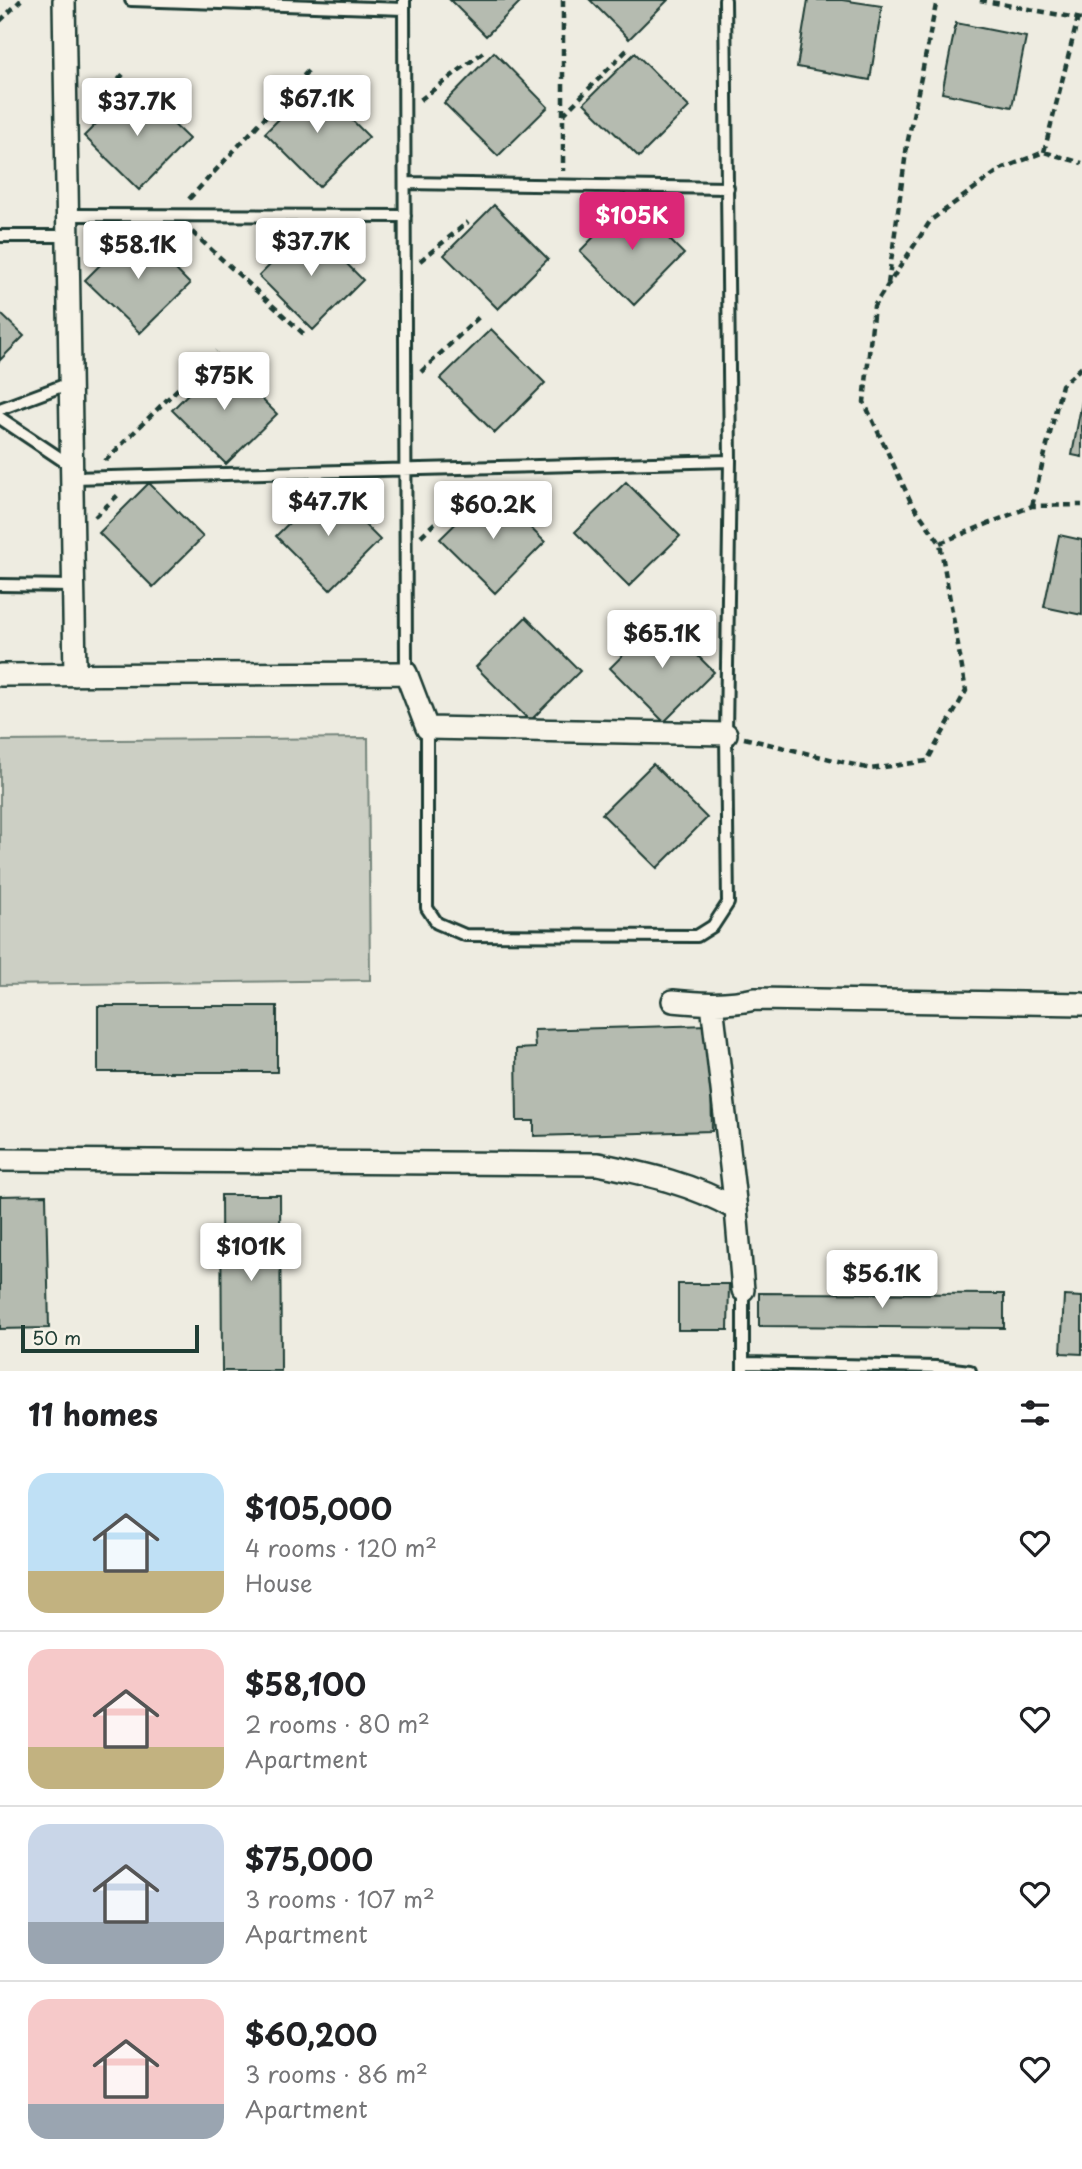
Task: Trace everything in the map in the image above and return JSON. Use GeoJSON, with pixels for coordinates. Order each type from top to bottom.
{"type":"FeatureCollection","features":[{"type":"Feature","properties":{"kind":"street"},"geometry":{"type":"LineString","coordinates":[[64,0],[70,383],[77,474],[72,539],[75,675]]}},
{"type":"Feature","properties":{"kind":"street"},"geometry":{"type":"LineString","coordinates":[[0,675],[406,673],[427,728],[726,734]]}},
{"type":"Feature","properties":{"kind":"street"},"geometry":{"type":"LineString","coordinates":[[673,1001],[712,1004],[732,1004],[755,999],[1082,1004]]}},
{"type":"Feature","properties":{"kind":"street"},"geometry":{"type":"LineString","coordinates":[[712,1004],[737,1209],[743,1290]]}},
{"type":"Feature","properties":{"kind":"street"},"geometry":{"type":"LineString","coordinates":[[0,1160],[598,1164],[674,1180],[712,1195],[737,1209]]}},
{"type":"Feature","properties":{"kind":"lane"},"geometry":{"type":"LineString","coordinates":[[131,0],[404,4],[406,673]]}},
{"type":"Feature","properties":{"kind":"lane"},"geometry":{"type":"LineString","coordinates":[[427,728],[427,908],[437,923],[464,935],[697,936],[713,926],[728,903],[726,734],[730,461],[726,0]]}},
{"type":"Feature","properties":{"kind":"lane"},"geometry":{"type":"LineString","coordinates":[[405,183],[729,188]]}},
{"type":"Feature","properties":{"kind":"lane"},"geometry":{"type":"LineString","coordinates":[[67,215],[405,216]]}},
{"type":"Feature","properties":{"kind":"lane"},"geometry":{"type":"LineString","coordinates":[[0,236],[68,236]]}},
{"type":"Feature","properties":{"kind":"lane"},"geometry":{"type":"LineString","coordinates":[[0,409],[70,383]]}},
{"type":"Feature","properties":{"kind":"lane"},"geometry":{"type":"LineString","coordinates":[[0,418],[77,474],[137,476],[730,461]]}},
{"type":"Feature","properties":{"kind":"lane"},"geometry":{"type":"LineString","coordinates":[[0,585],[73,586]]}},
{"type":"Feature","properties":{"kind":"lane"},"geometry":{"type":"LineString","coordinates":[[743,1290],[743,1367],[936,1367],[971,1371]]}},
{"type":"Feature","properties":{"kind":"path"},"geometry":{"type":"LineString","coordinates":[[0,21],[21,0]]}},
{"type":"Feature","properties":{"kind":"path"},"geometry":{"type":"LineString","coordinates":[[563,0],[563,185]]}},
{"type":"Feature","properties":{"kind":"path"},"geometry":{"type":"LineString","coordinates":[[888,285],[907,145],[937,0]]}},
{"type":"Feature","properties":{"kind":"path"},"geometry":{"type":"LineString","coordinates":[[980,0],[1080,19],[1044,152]]}},
{"type":"Feature","properties":{"kind":"path"},"geometry":{"type":"LineString","coordinates":[[563,115],[628,49]]}},
{"type":"Feature","properties":{"kind":"path"},"geometry":{"type":"LineString","coordinates":[[404,111],[486,50]]}},
{"type":"Feature","properties":{"kind":"path"},"geometry":{"type":"LineString","coordinates":[[66,140],[126,71]]}},
{"type":"Feature","properties":{"kind":"path"},"geometry":{"type":"LineString","coordinates":[[726,734],[871,769],[927,761],[966,691],[940,543],[911,502],[864,402],[874,306],[931,220],[1001,169],[1044,152],[1082,163]]}},
{"type":"Feature","properties":{"kind":"path"},"geometry":{"type":"LineString","coordinates":[[627,187],[672,229]]}},
{"type":"Feature","properties":{"kind":"path"},"geometry":{"type":"LineString","coordinates":[[69,281],[136,215]]}},
{"type":"Feature","properties":{"kind":"path"},"geometry":{"type":"LineString","coordinates":[[405,273],[468,222]]}},
{"type":"Feature","properties":{"kind":"path"},"geometry":{"type":"LineString","coordinates":[[405,387],[481,315]]}},
{"type":"Feature","properties":{"kind":"path"},"geometry":{"type":"LineString","coordinates":[[77,474],[216,351]]}},
{"type":"Feature","properties":{"kind":"path"},"geometry":{"type":"LineString","coordinates":[[1032,506],[1062,384],[1082,367]]}},
{"type":"Feature","properties":{"kind":"path"},"geometry":{"type":"LineString","coordinates":[[406,550],[495,467]]}},
{"type":"Feature","properties":{"kind":"path"},"geometry":{"type":"LineString","coordinates":[[72,539],[137,476]]}},
{"type":"Feature","properties":{"kind":"path"},"geometry":{"type":"LineString","coordinates":[[940,543],[1032,506],[1082,505]]}},
{"type":"Feature","properties":{"kind":"shaded area"},"geometry":{"type":"Polygon","coordinates":[[[368,738],[370,980],[0,985],[0,741],[368,738]]]}},
{"type":"Feature","properties":{"kind":"building"},"geometry":{"type":"Polygon","coordinates":[[[450,0],[522,0],[486,36],[450,0]]]}},
{"type":"Feature","properties":{"kind":"building"},"geometry":{"type":"Polygon","coordinates":[[[590,0],[668,0],[629,39],[590,0]]]}},
{"type":"Feature","properties":{"kind":"building"},"geometry":{"type":"Polygon","coordinates":[[[808,0],[842,0],[882,6],[870,80],[797,67],[808,0]]]}},
{"type":"Feature","properties":{"kind":"building"},"geometry":{"type":"Polygon","coordinates":[[[956,23],[1026,37],[1012,107],[942,93],[956,23]]]}},
{"type":"Feature","properties":{"kind":"building"},"geometry":{"type":"Polygon","coordinates":[[[494,52],[548,107],[498,156],[444,103],[494,52]]]}},
{"type":"Feature","properties":{"kind":"building"},"geometry":{"type":"Polygon","coordinates":[[[635,53],[689,107],[639,157],[584,103],[635,53]]]}},
{"type":"Feature","properties":{"kind":"building"},"geometry":{"type":"Polygon","coordinates":[[[315,83],[369,137],[319,187],[265,133],[315,83]]]}},
{"type":"Feature","properties":{"kind":"building"},"geometry":{"type":"Polygon","coordinates":[[[134,86],[189,139],[139,190],[84,136],[134,86]]]}},
{"type":"Feature","properties":{"kind":"building"},"geometry":{"type":"Polygon","coordinates":[[[630,200],[684,254],[634,305],[580,251],[630,200]]]}},
{"type":"Feature","properties":{"kind":"building"},"geometry":{"type":"Polygon","coordinates":[[[494,205],[548,259],[498,309],[444,255],[494,205]]]}},
{"type":"Feature","properties":{"kind":"building"},"geometry":{"type":"Polygon","coordinates":[[[309,226],[363,280],[313,330],[259,276],[309,226]]]}},
{"type":"Feature","properties":{"kind":"building"},"geometry":{"type":"Polygon","coordinates":[[[136,229],[190,284],[140,333],[85,280],[136,229]]]}},
{"type":"Feature","properties":{"kind":"building"},"geometry":{"type":"Polygon","coordinates":[[[0,313],[24,336],[0,360],[0,313]]]}},
{"type":"Feature","properties":{"kind":"building"},"geometry":{"type":"Polygon","coordinates":[[[491,329],[545,383],[495,433],[440,379],[491,329]]]}},
{"type":"Feature","properties":{"kind":"building"},"geometry":{"type":"Polygon","coordinates":[[[222,360],[277,414],[226,464],[172,410],[222,360]]]}},
{"type":"Feature","properties":{"kind":"building"},"geometry":{"type":"Polygon","coordinates":[[[1082,401],[1082,457],[1072,455],[1082,401]]]}},
{"type":"Feature","properties":{"kind":"building"},"geometry":{"type":"Polygon","coordinates":[[[626,482],[680,536],[629,586],[575,532],[626,482]]]}},
{"type":"Feature","properties":{"kind":"building"},"geometry":{"type":"Polygon","coordinates":[[[149,483],[203,537],[153,587],[99,533],[149,483]]]}},
{"type":"Feature","properties":{"kind":"building"},"geometry":{"type":"Polygon","coordinates":[[[326,486],[380,540],[330,590],[276,536],[326,486]]]}},
{"type":"Feature","properties":{"kind":"building"},"geometry":{"type":"Polygon","coordinates":[[[491,489],[545,542],[495,593],[440,539],[491,489]]]}},
{"type":"Feature","properties":{"kind":"building"},"geometry":{"type":"Polygon","coordinates":[[[1059,535],[1082,540],[1082,615],[1044,607],[1059,535]]]}},
{"type":"Feature","properties":{"kind":"building"},"geometry":{"type":"Polygon","coordinates":[[[526,617],[580,671],[530,721],[476,667],[526,617]]]}},
{"type":"Feature","properties":{"kind":"building"},"geometry":{"type":"Polygon","coordinates":[[[660,618],[714,672],[664,722],[610,668],[660,618]]]}},
{"type":"Feature","properties":{"kind":"building"},"geometry":{"type":"Polygon","coordinates":[[[653,764],[707,818],[657,868],[602,814],[653,764]]]}},
{"type":"Feature","properties":{"kind":"building"},"geometry":{"type":"Polygon","coordinates":[[[98,1006],[277,1006],[277,1072],[98,1072],[98,1006]]]}},
{"type":"Feature","properties":{"kind":"building"},"geometry":{"type":"Polygon","coordinates":[[[710,1025],[712,1131],[534,1136],[534,1121],[517,1121],[516,1049],[535,1048],[534,1030],[710,1025]]]}},
{"type":"Feature","properties":{"kind":"building"},"geometry":{"type":"Polygon","coordinates":[[[46,1195],[49,1328],[0,1329],[0,1196],[46,1195]]]}},
{"type":"Feature","properties":{"kind":"building"},"geometry":{"type":"Polygon","coordinates":[[[221,1195],[280,1195],[281,1371],[222,1371],[221,1195]]]}},
{"type":"Feature","properties":{"kind":"building"},"geometry":{"type":"Polygon","coordinates":[[[678,1284],[729,1284],[728,1330],[678,1330],[678,1284]]]}},
{"type":"Feature","properties":{"kind":"building"},"geometry":{"type":"Polygon","coordinates":[[[759,1293],[1004,1294],[1004,1328],[759,1326],[759,1293]]]}},
{"type":"Feature","properties":{"kind":"building"},"geometry":{"type":"Polygon","coordinates":[[[1064,1296],[1082,1297],[1082,1354],[1061,1353],[1064,1296]]]}}]}
